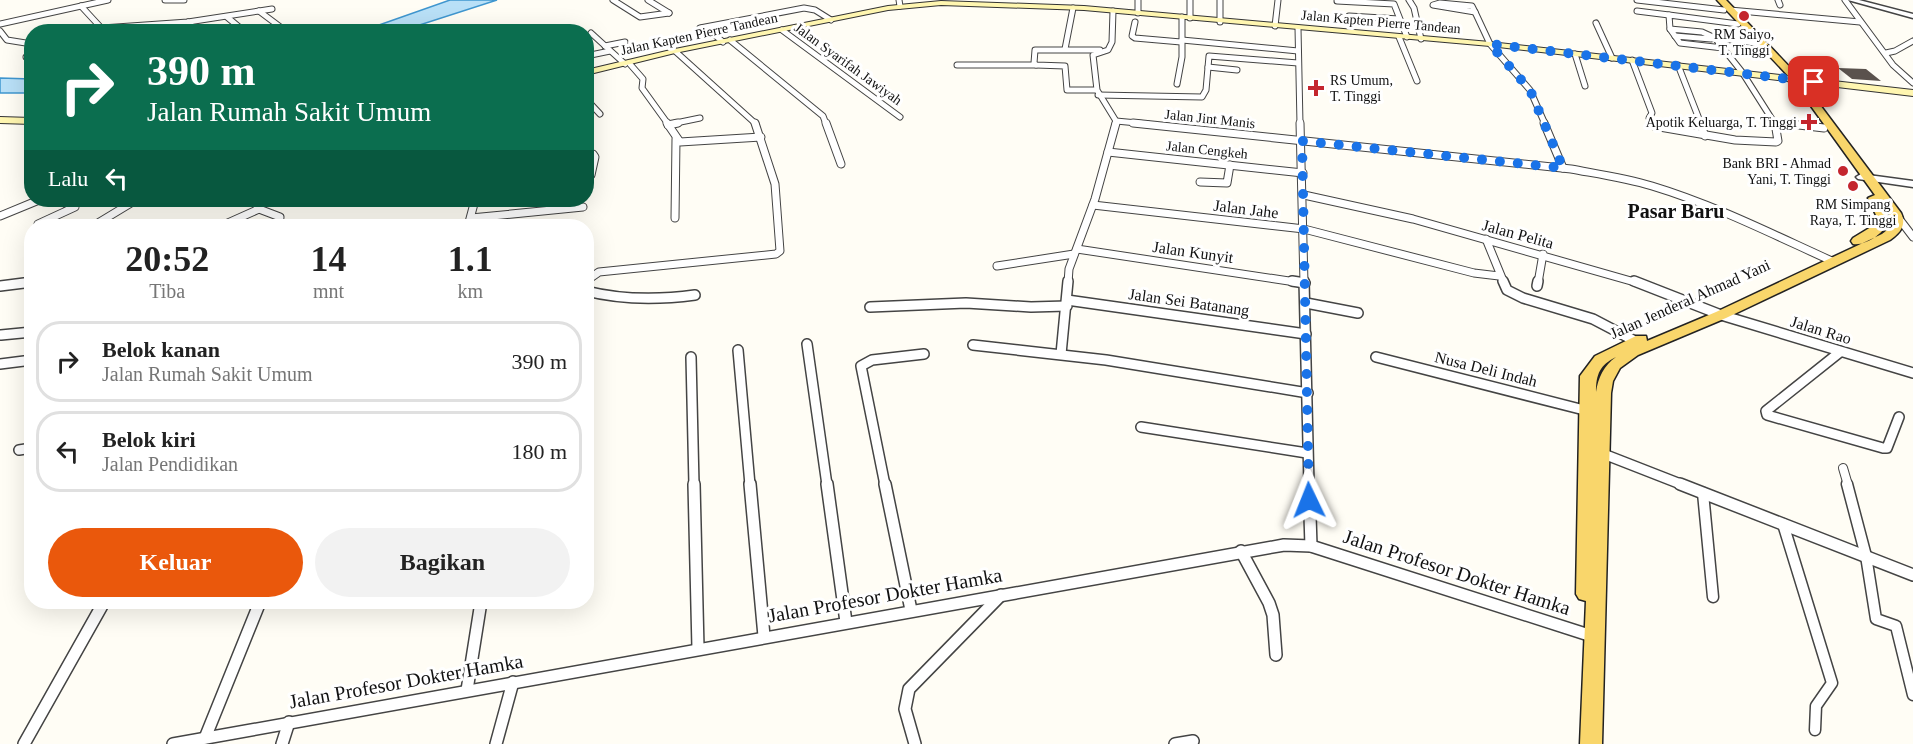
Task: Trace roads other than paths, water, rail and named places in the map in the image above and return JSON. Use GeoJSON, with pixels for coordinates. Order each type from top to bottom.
{"type":"FeatureCollection","features":[{"type":"Feature","properties":{"kind":"main road"},"geometry":{"type":"LineString","coordinates":[[1715,0],[1727,10],[1790,79]]}},
{"type":"Feature","properties":{"kind":"main road"},"geometry":{"type":"LineString","coordinates":[[1721,0],[1737,24],[1790,79]]}},
{"type":"Feature","properties":{"kind":"main road","name":"Jalan Kapten Pierre Tandean"},"geometry":{"type":"LineString","coordinates":[[594,71],[675,51],[831,20],[899,3],[972,2],[1113,11],[1137,18],[1186,18],[1490,44],[1913,93]]}},
{"type":"Feature","properties":{"kind":"main road","name":"Jalan Jenderal Ahmad Yani"},"geometry":{"type":"LineString","coordinates":[[1591,744],[1590,635],[1595,463],[1605,381],[1614,365],[1633,352],[1895,231],[1898,223],[1897,216],[1824,128],[1790,79]]}},
{"type":"Feature","properties":{"kind":"main road","name":"Jalan Jenderal Ahmad Yani"},"geometry":{"type":"LineString","coordinates":[[1790,79],[1866,178],[1884,216],[1884,221],[1874,231],[1830,260]]}},
{"type":"Feature","properties":{"kind":"main road"},"geometry":{"type":"LineString","coordinates":[[0,120],[24,121]]}},
{"type":"Feature","properties":{"kind":"main road","name":"Jalan Jenderal Ahmad Yani"},"geometry":{"type":"LineString","coordinates":[[1595,463],[1588,411],[1588,376],[1600,358],[1635,341],[1716,313]]}},
{"type":"Feature","properties":{"kind":"main road","name":"Jalan Jenderal Ahmad Yani"},"geometry":{"type":"LineString","coordinates":[[1581,744],[1590,635]]}},
{"type":"Feature","properties":{"kind":"street"},"geometry":{"type":"LineString","coordinates":[[0,24],[108,0]]}},
{"type":"Feature","properties":{"kind":"street"},"geometry":{"type":"LineString","coordinates":[[165,0],[184,0]]}},
{"type":"Feature","properties":{"kind":"street"},"geometry":{"type":"LineString","coordinates":[[613,0],[640,17],[669,13],[648,0]]}},
{"type":"Feature","properties":{"kind":"street"},"geometry":{"type":"LineString","coordinates":[[1138,0],[1137,18],[1132,36],[1135,38],[1298,51]]}},
{"type":"Feature","properties":{"kind":"street"},"geometry":{"type":"LineString","coordinates":[[1177,84],[1182,57],[1181,41],[1190,0]]}},
{"type":"Feature","properties":{"kind":"street"},"geometry":{"type":"LineString","coordinates":[[1220,0],[1220,22]]}},
{"type":"Feature","properties":{"kind":"street"},"geometry":{"type":"LineString","coordinates":[[1275,26],[1278,0]]}},
{"type":"Feature","properties":{"kind":"street"},"geometry":{"type":"LineString","coordinates":[[1409,0],[1414,8],[1420,39]]}},
{"type":"Feature","properties":{"kind":"street"},"geometry":{"type":"LineString","coordinates":[[1637,0],[1860,22]]}},
{"type":"Feature","properties":{"kind":"street"},"geometry":{"type":"LineString","coordinates":[[1845,0],[1893,65],[1913,82]]}},
{"type":"Feature","properties":{"kind":"street"},"geometry":{"type":"LineString","coordinates":[[1851,0],[1913,15]]}},
{"type":"Feature","properties":{"kind":"street"},"geometry":{"type":"LineString","coordinates":[[1337,1],[1394,4],[1417,81]]}},
{"type":"Feature","properties":{"kind":"street"},"geometry":{"type":"LineString","coordinates":[[1440,3],[1473,9],[1433,5],[1440,3]]}},
{"type":"Feature","properties":{"kind":"street"},"geometry":{"type":"LineString","coordinates":[[81,6],[98,24]]}},
{"type":"Feature","properties":{"kind":"street"},"geometry":{"type":"LineString","coordinates":[[831,20],[815,10],[804,8],[700,28],[727,41],[823,116],[841,164]]}},
{"type":"Feature","properties":{"kind":"street"},"geometry":{"type":"LineString","coordinates":[[1065,49],[1073,8]]}},
{"type":"Feature","properties":{"kind":"street"},"geometry":{"type":"LineString","coordinates":[[168,24],[272,9]]}},
{"type":"Feature","properties":{"kind":"street"},"geometry":{"type":"LineString","coordinates":[[1473,9],[1490,44],[1530,90],[1563,168]]}},
{"type":"Feature","properties":{"kind":"street"},"geometry":{"type":"LineString","coordinates":[[260,11],[277,24]]}},
{"type":"Feature","properties":{"kind":"street"},"geometry":{"type":"LineString","coordinates":[[1061,354],[1068,278],[1075,251],[1093,205],[1116,121],[1097,93],[1093,55],[1108,50],[1112,42],[1113,11]]}},
{"type":"Feature","properties":{"kind":"street"},"geometry":{"type":"LineString","coordinates":[[1637,11],[1737,24]]}},
{"type":"Feature","properties":{"kind":"street"},"geometry":{"type":"LineString","coordinates":[[1669,15],[1670,29],[1680,43],[1723,48]]}},
{"type":"Feature","properties":{"kind":"street"},"geometry":{"type":"LineString","coordinates":[[1349,16],[1399,19]]}},
{"type":"Feature","properties":{"kind":"street"},"geometry":{"type":"LineString","coordinates":[[227,17],[235,24]]}},
{"type":"Feature","properties":{"kind":"street"},"geometry":{"type":"LineString","coordinates":[[1596,23],[1612,58]]}},
{"type":"Feature","properties":{"kind":"street"},"geometry":{"type":"LineString","coordinates":[[1298,28],[1304,195],[1307,453],[1311,546]]}},
{"type":"Feature","properties":{"kind":"street"},"geometry":{"type":"LineString","coordinates":[[1632,60],[1652,113],[1649,118],[1654,126],[1706,136],[1778,141],[1775,122],[1742,72],[1716,39],[1702,32],[1670,29]]}},
{"type":"Feature","properties":{"kind":"street","name":"Jalan Syarifah Jawiyah"},"geometry":{"type":"LineString","coordinates":[[782,30],[900,117]]}},
{"type":"Feature","properties":{"kind":"street"},"geometry":{"type":"LineString","coordinates":[[0,31],[7,40],[24,43]]}},
{"type":"Feature","properties":{"kind":"street"},"geometry":{"type":"LineString","coordinates":[[594,36],[643,79],[642,88],[676,139],[675,218]]}},
{"type":"Feature","properties":{"kind":"street"},"geometry":{"type":"LineString","coordinates":[[1675,36],[1755,42]]}},
{"type":"Feature","properties":{"kind":"street"},"geometry":{"type":"LineString","coordinates":[[594,41],[598,40]]}},
{"type":"Feature","properties":{"kind":"street"},"geometry":{"type":"LineString","coordinates":[[1886,53],[1895,51],[1913,40]]}},
{"type":"Feature","properties":{"kind":"street"},"geometry":{"type":"LineString","coordinates":[[605,46],[625,42]]}},
{"type":"Feature","properties":{"kind":"street"},"geometry":{"type":"LineString","coordinates":[[1036,65],[1034,63],[1035,49],[1108,50]]}},
{"type":"Feature","properties":{"kind":"street"},"geometry":{"type":"LineString","coordinates":[[594,54],[610,51]]}},
{"type":"Feature","properties":{"kind":"street"},"geometry":{"type":"LineString","coordinates":[[594,275],[598,272],[778,253],[775,184],[754,121],[675,51]]}},
{"type":"Feature","properties":{"kind":"street"},"geometry":{"type":"LineString","coordinates":[[1575,54],[1585,86]]}},
{"type":"Feature","properties":{"kind":"street"},"geometry":{"type":"LineString","coordinates":[[957,65],[1065,66],[1066,89],[1069,91],[1202,97],[1206,90],[1209,56],[1298,63]]}},
{"type":"Feature","properties":{"kind":"street"},"geometry":{"type":"LineString","coordinates":[[1678,65],[1706,136]]}},
{"type":"Feature","properties":{"kind":"street"},"geometry":{"type":"LineString","coordinates":[[1208,67],[1237,70]]}},
{"type":"Feature","properties":{"kind":"street"},"geometry":{"type":"LineString","coordinates":[[594,108],[600,114]]}},
{"type":"Feature","properties":{"kind":"street"},"geometry":{"type":"LineString","coordinates":[[668,124],[700,118]]}},
{"type":"Feature","properties":{"kind":"street","name":"Jalan Jint Manis"},"geometry":{"type":"LineString","coordinates":[[1116,121],[1563,168],[1651,186],[1698,202],[1830,260]]}},
{"type":"Feature","properties":{"kind":"street"},"geometry":{"type":"LineString","coordinates":[[1775,122],[1824,128]]}},
{"type":"Feature","properties":{"kind":"street"},"geometry":{"type":"LineString","coordinates":[[676,139],[689,143],[760,137]]}},
{"type":"Feature","properties":{"kind":"street","name":"Jalan Cengkeh"},"geometry":{"type":"LineString","coordinates":[[1108,152],[1303,172]]}},
{"type":"Feature","properties":{"kind":"street"},"geometry":{"type":"LineString","coordinates":[[1200,182],[1227,183],[1230,165]]}},
{"type":"Feature","properties":{"kind":"street"},"geometry":{"type":"LineString","coordinates":[[1866,178],[1913,184]]}},
{"type":"Feature","properties":{"kind":"street","name":"Jalan Pelita"},"geometry":{"type":"LineString","coordinates":[[1304,195],[1413,219],[1543,254],[1637,282],[1716,313]]}},
{"type":"Feature","properties":{"kind":"street","name":"Jalan Jahe"},"geometry":{"type":"LineString","coordinates":[[1093,205],[1304,230],[1474,273],[1499,276]]}},
{"type":"Feature","properties":{"kind":"street"},"geometry":{"type":"LineString","coordinates":[[0,216],[24,206]]}},
{"type":"Feature","properties":{"kind":"street"},"geometry":{"type":"LineString","coordinates":[[49,219],[75,207]]}},
{"type":"Feature","properties":{"kind":"street"},"geometry":{"type":"LineString","coordinates":[[105,219],[124,207]]}},
{"type":"Feature","properties":{"kind":"street"},"geometry":{"type":"LineString","coordinates":[[492,219],[583,207]]}},
{"type":"Feature","properties":{"kind":"street"},"geometry":{"type":"LineString","coordinates":[[237,219],[259,209],[280,217],[280,219]]}},
{"type":"Feature","properties":{"kind":"street"},"geometry":{"type":"LineString","coordinates":[[1897,216],[1913,237]]}},
{"type":"Feature","properties":{"kind":"street"},"geometry":{"type":"LineString","coordinates":[[1486,239],[1502,284],[1511,293],[1593,319],[1635,341]]}},
{"type":"Feature","properties":{"kind":"street","name":"Jalan Kunyit"},"geometry":{"type":"LineString","coordinates":[[997,266],[1075,251],[1305,283]]}},
{"type":"Feature","properties":{"kind":"street"},"geometry":{"type":"LineString","coordinates":[[1537,286],[1543,254]]}},
{"type":"Feature","properties":{"kind":"street"},"geometry":{"type":"LineString","coordinates":[[0,286],[24,283]]}},
{"type":"Feature","properties":{"kind":"street"},"geometry":{"type":"LineString","coordinates":[[594,293],[650,299],[695,295]]}},
{"type":"Feature","properties":{"kind":"street","name":"Jalan Sei Batanang"},"geometry":{"type":"LineString","coordinates":[[870,307],[966,303],[1031,307],[1067,303],[1306,334]]}},
{"type":"Feature","properties":{"kind":"street"},"geometry":{"type":"LineString","coordinates":[[1306,303],[1358,313]]}},
{"type":"Feature","properties":{"kind":"street","name":"Jalan Rao"},"geometry":{"type":"LineString","coordinates":[[1716,313],[1913,373]]}},
{"type":"Feature","properties":{"kind":"street"},"geometry":{"type":"LineString","coordinates":[[1,335],[24,333]]}},
{"type":"Feature","properties":{"kind":"street"},"geometry":{"type":"LineString","coordinates":[[807,344],[846,622]]}},
{"type":"Feature","properties":{"kind":"street"},"geometry":{"type":"LineString","coordinates":[[973,345],[1061,354],[1308,393]]}},
{"type":"Feature","properties":{"kind":"street"},"geometry":{"type":"LineString","coordinates":[[738,350],[764,636]]}},
{"type":"Feature","properties":{"kind":"street"},"geometry":{"type":"LineString","coordinates":[[1840,352],[1766,411],[1767,416],[1883,448],[1887,447],[1899,417]]}},
{"type":"Feature","properties":{"kind":"street"},"geometry":{"type":"LineString","coordinates":[[911,610],[861,366],[872,360],[924,354]]}},
{"type":"Feature","properties":{"kind":"street"},"geometry":{"type":"LineString","coordinates":[[691,357],[698,648]]}},
{"type":"Feature","properties":{"kind":"street","name":"Nusa Deli Indah"},"geometry":{"type":"LineString","coordinates":[[1376,357],[1588,411]]}},
{"type":"Feature","properties":{"kind":"street"},"geometry":{"type":"LineString","coordinates":[[0,364],[24,361]]}},
{"type":"Feature","properties":{"kind":"street"},"geometry":{"type":"LineString","coordinates":[[1142,427],[1307,453]]}},
{"type":"Feature","properties":{"kind":"street"},"geometry":{"type":"LineString","coordinates":[[19,450],[24,449]]}},
{"type":"Feature","properties":{"kind":"street"},"geometry":{"type":"LineString","coordinates":[[1595,463],[1703,493],[1913,575]]}},
{"type":"Feature","properties":{"kind":"street"},"geometry":{"type":"LineString","coordinates":[[1843,468],[1866,556],[1876,619],[1896,626],[1913,695]]}},
{"type":"Feature","properties":{"kind":"street"},"geometry":{"type":"LineString","coordinates":[[1703,493],[1713,597]]}},
{"type":"Feature","properties":{"kind":"street"},"geometry":{"type":"LineString","coordinates":[[1783,524],[1832,683],[1816,706],[1815,730]]}},
{"type":"Feature","properties":{"kind":"street","name":"Jalan Profesor Dokter Hamka"},"geometry":{"type":"LineString","coordinates":[[173,744],[764,636],[1284,545],[1311,546],[1590,635]]}},
{"type":"Feature","properties":{"kind":"street"},"geometry":{"type":"LineString","coordinates":[[1240,551],[1269,603],[1273,615],[1276,655]]}},
{"type":"Feature","properties":{"kind":"street"},"geometry":{"type":"LineString","coordinates":[[915,744],[906,712],[905,697],[909,689],[1002,594]]}},
{"type":"Feature","properties":{"kind":"street"},"geometry":{"type":"LineString","coordinates":[[24,744],[100,609]]}},
{"type":"Feature","properties":{"kind":"street"},"geometry":{"type":"LineString","coordinates":[[205,738],[257,609]]}},
{"type":"Feature","properties":{"kind":"street"},"geometry":{"type":"LineString","coordinates":[[467,690],[480,609]]}},
{"type":"Feature","properties":{"kind":"street"},"geometry":{"type":"LineString","coordinates":[[495,744],[513,682]]}},
{"type":"Feature","properties":{"kind":"street"},"geometry":{"type":"LineString","coordinates":[[282,744],[289,722]]}},
{"type":"Feature","properties":{"kind":"street"},"geometry":{"type":"LineString","coordinates":[[1175,744],[1192,741]]}},
{"type":"Feature","properties":{"kind":"water"},"geometry":{"type":"Polygon","coordinates":[[[450,0],[497,0],[423,24],[382,24],[450,0]]]}},
{"type":"Feature","properties":{"kind":"water"},"geometry":{"type":"Polygon","coordinates":[[[0,78],[24,79],[24,93],[0,93],[0,78]]]}},
{"type":"Feature","properties":{"kind":"place","name":"RM Saiyo, T. Tinggi"},"geometry":{"type":"Point","coordinates":[1744,16]}},
{"type":"Feature","properties":{"kind":"place","name":"RS Umum, T. Tinggi"},"geometry":{"type":"Point","coordinates":[1316,88]}},
{"type":"Feature","properties":{"kind":"place","name":"Apotik Keluarga, T. Tinggi"},"geometry":{"type":"Point","coordinates":[1809,122]}},
{"type":"Feature","properties":{"kind":"place","name":"Bank BRI - Ahmad Yani, T. Tinggi"},"geometry":{"type":"Point","coordinates":[1843,171]}},
{"type":"Feature","properties":{"kind":"place","name":"RM Simpang Raya, T. Tinggi"},"geometry":{"type":"Point","coordinates":[1853,186]}},
{"type":"Feature","properties":{"kind":"district","name":"Pasar Baru"},"geometry":{"type":"Point","coordinates":[1676,211]}}]}
